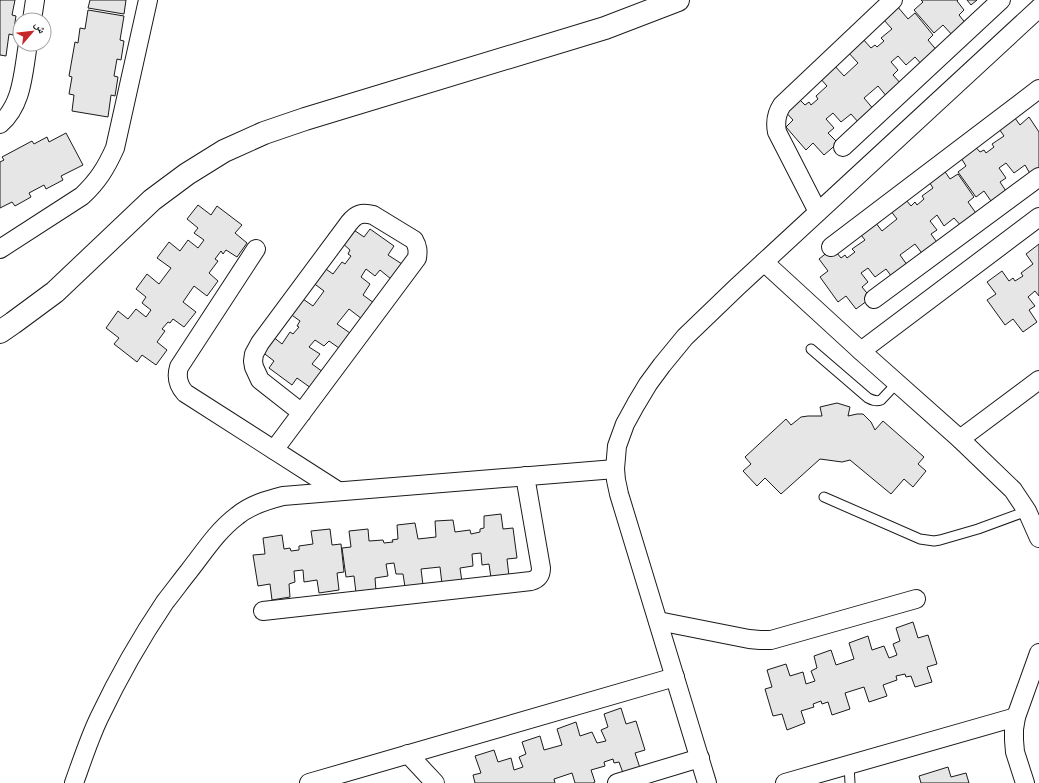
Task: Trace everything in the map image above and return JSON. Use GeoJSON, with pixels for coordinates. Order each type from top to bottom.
{"type":"FeatureCollection","features":[{"type":"Feature","properties":{"kind":"street"},"geometry":{"type":"LineString","coordinates":[[33,12],[35,0]]}},
{"type":"Feature","properties":{"kind":"street"},"geometry":{"type":"LineString","coordinates":[[0,249],[82,196],[92,187],[108,165],[116,142],[148,0]]}},
{"type":"Feature","properties":{"kind":"street"},"geometry":{"type":"LineString","coordinates":[[0,332],[55,292],[152,200],[187,174],[224,151],[264,133],[305,119],[605,28],[678,0]]}},
{"type":"Feature","properties":{"kind":"street"},"geometry":{"type":"LineString","coordinates":[[818,212],[777,132],[776,118],[778,112],[782,106],[893,0]]}},
{"type":"Feature","properties":{"kind":"street"},"geometry":{"type":"LineString","coordinates":[[843,147],[1001,0]]}},
{"type":"Feature","properties":{"kind":"street"},"geometry":{"type":"LineString","coordinates":[[707,783],[619,494],[615,469],[617,446],[625,424],[636,404],[662,365],[685,337],[1039,8]]}},
{"type":"Feature","properties":{"kind":"street"},"geometry":{"type":"LineString","coordinates":[[0,124],[11,112],[20,94],[27,52]]}},
{"type":"Feature","properties":{"kind":"street"},"geometry":{"type":"LineString","coordinates":[[831,247],[1039,89]]}},
{"type":"Feature","properties":{"kind":"street"},"geometry":{"type":"LineString","coordinates":[[874,299],[1039,177]]}},
{"type":"Feature","properties":{"kind":"street"},"geometry":{"type":"LineString","coordinates":[[274,450],[302,413],[417,258],[418,252],[414,240],[374,215],[367,213],[353,217],[260,343],[254,354],[254,368],[260,380],[302,413]]}},
{"type":"Feature","properties":{"kind":"street"},"geometry":{"type":"LineString","coordinates":[[862,351],[1039,217]]}},
{"type":"Feature","properties":{"kind":"street"},"geometry":{"type":"LineString","coordinates":[[256,249],[179,367],[177,374],[180,387],[185,393],[338,491]]}},
{"type":"Feature","properties":{"kind":"street"},"geometry":{"type":"LineString","coordinates":[[764,262],[960,438],[1013,490],[1027,511],[1039,538]]}},
{"type":"Feature","properties":{"kind":"street"},"geometry":{"type":"LineString","coordinates":[[960,438],[1039,380]]}},
{"type":"Feature","properties":{"kind":"street"},"geometry":{"type":"LineString","coordinates":[[74,783],[98,719],[131,657],[166,602],[225,526],[237,515],[252,506],[283,496],[615,469]]}},
{"type":"Feature","properties":{"kind":"street"},"geometry":{"type":"LineString","coordinates":[[263,611],[535,580],[541,573],[541,568],[525,476]]}},
{"type":"Feature","properties":{"kind":"street"},"geometry":{"type":"LineString","coordinates":[[658,621],[749,639],[771,640],[916,599]]}},
{"type":"Feature","properties":{"kind":"street"},"geometry":{"type":"LineString","coordinates":[[1025,783],[1015,752],[1014,729],[1016,718],[1039,653]]}},
{"type":"Feature","properties":{"kind":"street"},"geometry":{"type":"LineString","coordinates":[[309,783],[352,777],[408,754],[675,677]]}},
{"type":"Feature","properties":{"kind":"street"},"geometry":{"type":"LineString","coordinates":[[785,783],[1016,718]]}},
{"type":"Feature","properties":{"kind":"street"},"geometry":{"type":"LineString","coordinates":[[408,754],[435,783]]}},
{"type":"Feature","properties":{"kind":"street"},"geometry":{"type":"LineString","coordinates":[[616,783],[700,758]]}},
{"type":"Feature","properties":{"kind":"lane"},"geometry":{"type":"LineString","coordinates":[[811,349],[871,400],[881,400],[897,383]]}},
{"type":"Feature","properties":{"kind":"lane"},"geometry":{"type":"LineString","coordinates":[[824,497],[914,537],[927,541],[940,540],[978,529],[1027,511]]}},
{"type":"Feature","properties":{"kind":"lane"},"geometry":{"type":"LineString","coordinates":[[849,765],[850,783]]}},
{"type":"Feature","properties":{"kind":"building"},"geometry":{"type":"Polygon","coordinates":[[[0,0],[15,0],[12,12],[12,35],[9,34],[6,56],[0,55],[0,0]]]}},
{"type":"Feature","properties":{"kind":"building"},"geometry":{"type":"Polygon","coordinates":[[[90,0],[126,0],[124,14],[88,8],[90,0]]]}},
{"type":"Feature","properties":{"kind":"building"},"geometry":{"type":"Polygon","coordinates":[[[921,0],[958,0],[957,1],[964,10],[959,15],[967,25],[954,37],[943,25],[934,33],[914,10],[923,2],[921,0]]]}},
{"type":"Feature","properties":{"kind":"building"},"geometry":{"type":"Polygon","coordinates":[[[967,0],[977,0],[971,5],[967,0]]]}},
{"type":"Feature","properties":{"kind":"building"},"geometry":{"type":"Polygon","coordinates":[[[897,6],[908,19],[915,13],[933,35],[928,40],[939,53],[924,67],[915,57],[906,65],[898,56],[891,62],[898,70],[893,75],[902,85],[888,98],[878,86],[864,98],[875,111],[860,124],[851,114],[841,122],[833,113],[826,119],[834,128],[828,133],[838,143],[824,155],[813,143],[806,150],[786,127],[793,120],[783,109],[797,97],[805,105],[809,102],[811,105],[818,99],[816,96],[827,86],[819,77],[833,64],[844,76],[858,63],[847,51],[862,38],[871,48],[875,45],[877,47],[884,41],[881,38],[892,29],[883,19],[897,6]]]}},
{"type":"Feature","properties":{"kind":"building"},"geometry":{"type":"Polygon","coordinates":[[[88,10],[124,16],[120,40],[124,41],[121,60],[117,59],[114,76],[118,77],[115,96],[111,95],[108,117],[72,111],[74,95],[69,94],[72,77],[69,76],[75,42],[78,43],[80,28],[85,29],[88,10]]]}},
{"type":"Feature","properties":{"kind":"building"},"geometry":{"type":"Polygon","coordinates":[[[1012,114],[1020,125],[1029,117],[1039,132],[1039,172],[1032,177],[1025,165],[1014,173],[1006,163],[999,168],[1006,178],[1000,182],[1008,194],[993,204],[984,191],[976,197],[958,172],[966,166],[958,153],[972,143],[980,152],[984,150],[986,153],[994,147],[992,144],[1004,136],[997,126],[1012,114]]]}},
{"type":"Feature","properties":{"kind":"building"},"geometry":{"type":"Polygon","coordinates":[[[66,133],[83,165],[61,176],[63,180],[46,189],[44,185],[29,193],[31,197],[15,206],[12,202],[0,208],[0,162],[4,160],[2,157],[32,141],[34,144],[47,137],[49,142],[66,133]]]}},
{"type":"Feature","properties":{"kind":"building"},"geometry":{"type":"Polygon","coordinates":[[[941,166],[950,179],[958,174],[974,197],[968,202],[978,216],[963,228],[954,218],[944,226],[937,215],[930,221],[937,230],[931,234],[939,245],[924,256],[915,244],[900,255],[910,269],[895,281],[886,269],[875,277],[868,268],[861,273],[868,282],[862,287],[871,298],[856,309],[846,296],[838,302],[820,277],[828,271],[819,259],[833,248],[841,258],[845,255],[847,258],[855,252],[852,249],[865,240],[857,230],[872,218],[882,231],[897,219],[887,206],[902,195],[911,206],[915,202],[917,205],[924,199],[922,196],[933,188],[926,177],[941,166]]]}},
{"type":"Feature","properties":{"kind":"building"},"geometry":{"type":"Polygon","coordinates":[[[198,205],[211,215],[217,206],[242,225],[235,233],[247,243],[237,257],[226,250],[223,254],[221,251],[215,259],[218,261],[209,273],[218,281],[207,296],[194,286],[183,302],[196,312],[184,327],[173,319],[162,329],[165,331],[157,342],[167,350],[156,365],[142,355],[137,362],[114,344],[119,338],[106,328],[118,311],[128,319],[136,309],[146,317],[151,310],[142,303],[146,297],[136,289],[147,274],[159,284],[171,268],[157,258],[169,242],[180,251],[188,240],[198,248],[204,240],[194,233],[198,228],[187,219],[198,205]]]}},
{"type":"Feature","properties":{"kind":"building"},"geometry":{"type":"Polygon","coordinates":[[[351,228],[364,237],[370,229],[394,246],[388,255],[402,264],[391,279],[380,270],[375,276],[366,269],[361,277],[370,284],[363,295],[374,303],[362,319],[349,309],[337,324],[350,333],[339,348],[329,341],[324,346],[315,340],[309,347],[320,354],[312,364],[323,372],[311,388],[297,378],[292,385],[269,368],[274,361],[261,351],[272,336],[282,344],[290,332],[293,334],[299,327],[297,326],[300,321],[289,313],[300,297],[313,306],[324,291],[312,282],[323,267],[333,274],[342,262],[345,264],[351,256],[348,254],[350,250],[341,242],[351,228]]]}},
{"type":"Feature","properties":{"kind":"building"},"geometry":{"type":"Polygon","coordinates":[[[1039,244],[1039,296],[1035,291],[1028,297],[1035,306],[1029,310],[1037,322],[1023,332],[1013,319],[1005,325],[987,300],[996,294],[987,282],[1002,271],[1009,281],[1013,278],[1015,281],[1023,276],[1021,273],[1033,264],[1026,254],[1039,244]]]}},
{"type":"Feature","properties":{"kind":"building"},"geometry":{"type":"Polygon","coordinates":[[[837,403],[850,407],[848,416],[863,414],[871,422],[875,430],[883,421],[924,457],[918,464],[926,471],[913,487],[904,479],[891,494],[850,460],[842,462],[820,459],[781,494],[765,478],[757,486],[743,471],[751,464],[745,457],[786,419],[791,425],[801,417],[822,416],[820,407],[837,403]]]}},
{"type":"Feature","properties":{"kind":"building"},"geometry":{"type":"Polygon","coordinates":[[[501,514],[503,529],[513,528],[517,558],[507,559],[509,576],[491,578],[489,564],[482,565],[481,553],[472,554],[473,566],[460,568],[462,582],[442,584],[440,567],[421,569],[423,585],[405,587],[403,574],[396,574],[394,563],[386,564],[388,576],[375,578],[376,591],[356,593],[354,576],[346,577],[342,548],[351,547],[349,531],[368,529],[369,541],[383,540],[384,543],[393,542],[392,540],[398,539],[397,525],[415,523],[418,539],[436,537],[435,521],[453,520],[455,532],[470,530],[471,534],[480,532],[480,529],[484,528],[484,516],[501,514]]]}},
{"type":"Feature","properties":{"kind":"building"},"geometry":{"type":"Polygon","coordinates":[[[330,529],[332,545],[341,544],[344,572],[337,573],[339,590],[319,593],[317,580],[304,582],[303,570],[294,571],[295,582],[289,584],[290,597],[272,600],[270,584],[258,586],[253,555],[265,554],[263,538],[282,535],[284,549],[290,548],[291,551],[299,550],[299,546],[313,544],[311,531],[330,529]]]}},
{"type":"Feature","properties":{"kind":"building"},"geometry":{"type":"Polygon","coordinates":[[[913,622],[918,638],[928,635],[937,664],[927,667],[932,682],[915,687],[911,676],[906,677],[905,674],[896,676],[897,680],[883,685],[887,696],[869,702],[864,687],[845,693],[850,709],[832,715],[828,702],[822,704],[821,701],[813,704],[814,707],[801,711],[805,723],[787,730],[782,714],[773,716],[765,689],[772,687],[767,670],[786,664],[790,676],[803,672],[806,684],[815,681],[811,671],[817,668],[814,656],[831,650],[836,665],[854,659],[849,643],[868,636],[872,650],[884,646],[889,658],[897,655],[893,644],[900,641],[896,628],[913,622]]]}},
{"type":"Feature","properties":{"kind":"building"},"geometry":{"type":"Polygon","coordinates":[[[621,708],[626,724],[636,721],[645,750],[635,753],[640,768],[623,773],[619,762],[614,763],[613,759],[604,762],[605,766],[591,770],[595,782],[593,783],[575,783],[572,773],[554,779],[555,783],[475,783],[473,775],[481,773],[475,756],[494,750],[498,762],[511,758],[514,770],[523,767],[519,757],[526,754],[522,742],[540,736],[544,750],[562,745],[557,729],[576,722],[580,736],[592,732],[597,743],[606,741],[601,730],[608,727],[604,714],[621,708]]]}},
{"type":"Feature","properties":{"kind":"building"},"geometry":{"type":"Polygon","coordinates":[[[948,767],[951,777],[966,773],[969,783],[921,783],[919,776],[948,767]]]}}]}
